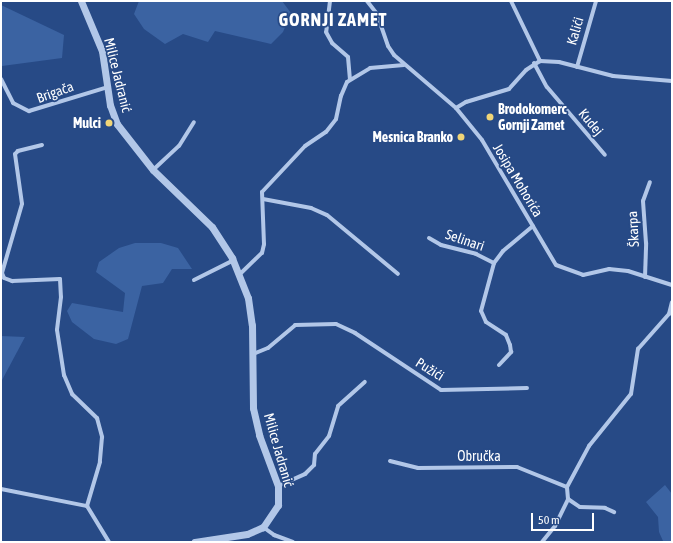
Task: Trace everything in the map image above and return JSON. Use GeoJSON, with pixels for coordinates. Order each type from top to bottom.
{"type":"FeatureCollection","features":[{"type":"Feature","properties":{"kind":"street","name":"Milice Jadranić"},"geometry":{"type":"LineString","coordinates":[[82,1],[102,51],[117,124],[153,170],[212,227],[234,260],[240,274],[250,310],[253,354],[253,408],[259,435],[278,486],[278,505],[263,527]]}},
{"type":"Feature","properties":{"kind":"street"},"geometry":{"type":"LineString","coordinates":[[330,1],[326,32],[332,43],[348,57],[350,79]]}},
{"type":"Feature","properties":{"kind":"street","name":"Josipa Mohorića"},"geometry":{"type":"LineString","coordinates":[[367,1],[381,22],[388,46],[404,64],[456,108],[482,140],[556,265],[583,275],[609,269],[672,285]]}},
{"type":"Feature","properties":{"kind":"street"},"geometry":{"type":"LineString","coordinates":[[511,1],[540,61]]}},
{"type":"Feature","properties":{"kind":"street","name":"Kalići"},"geometry":{"type":"LineString","coordinates":[[577,67],[596,1]]}},
{"type":"Feature","properties":{"kind":"street"},"geometry":{"type":"LineString","coordinates":[[456,108],[466,102],[509,89],[534,63],[540,61],[559,62],[613,76],[672,81]]}},
{"type":"Feature","properties":{"kind":"street","name":"Kudej"},"geometry":{"type":"LineString","coordinates":[[534,63],[547,87],[605,155]]}},
{"type":"Feature","properties":{"kind":"street"},"geometry":{"type":"LineString","coordinates":[[240,274],[262,253],[264,233],[262,192],[305,146],[326,132],[336,119],[344,87],[350,79],[370,68],[404,64]]}},
{"type":"Feature","properties":{"kind":"street","name":"Brigača"},"geometry":{"type":"LineString","coordinates":[[1,80],[14,103],[29,111],[108,86]]}},
{"type":"Feature","properties":{"kind":"street"},"geometry":{"type":"LineString","coordinates":[[153,170],[178,146],[194,122]]}},
{"type":"Feature","properties":{"kind":"street"},"geometry":{"type":"LineString","coordinates":[[42,145],[18,151],[15,154],[22,204],[2,272],[4,278],[12,281],[60,279],[61,297],[57,330],[64,375],[72,394],[96,418],[102,437],[100,462],[87,506]]}},
{"type":"Feature","properties":{"kind":"street","name":"Škarpa"},"geometry":{"type":"LineString","coordinates":[[645,277],[643,201],[650,182]]}},
{"type":"Feature","properties":{"kind":"street"},"geometry":{"type":"LineString","coordinates":[[263,199],[311,208],[327,215],[398,274]]}},
{"type":"Feature","properties":{"kind":"street","name":"Selinari"},"geometry":{"type":"LineString","coordinates":[[499,365],[511,352],[510,345],[506,335],[486,322],[481,311],[494,263],[503,251],[533,226]]}},
{"type":"Feature","properties":{"kind":"street","name":"Selinari"},"geometry":{"type":"LineString","coordinates":[[429,238],[441,245],[476,254],[494,263]]}},
{"type":"Feature","properties":{"kind":"street"},"geometry":{"type":"LineString","coordinates":[[194,280],[234,260]]}},
{"type":"Feature","properties":{"kind":"street"},"geometry":{"type":"LineString","coordinates":[[542,542],[555,526],[568,500],[567,486],[589,446],[630,394],[638,349],[669,314],[672,302]]}},
{"type":"Feature","properties":{"kind":"street","name":"Pužići"},"geometry":{"type":"LineString","coordinates":[[253,354],[273,345],[294,325],[336,324],[355,333],[441,390],[528,388]]}},
{"type":"Feature","properties":{"kind":"street"},"geometry":{"type":"LineString","coordinates":[[278,486],[305,474],[314,465],[315,454],[329,436],[338,406],[365,382]]}},
{"type":"Feature","properties":{"kind":"street","name":"Obručka"},"geometry":{"type":"LineString","coordinates":[[390,461],[418,468],[517,467],[567,486]]}},
{"type":"Feature","properties":{"kind":"street"},"geometry":{"type":"LineString","coordinates":[[1,489],[87,506],[109,542]]}},
{"type":"Feature","properties":{"kind":"street"},"geometry":{"type":"LineString","coordinates":[[568,500],[580,507],[605,508],[614,512]]}},
{"type":"Feature","properties":{"kind":"street"},"geometry":{"type":"LineString","coordinates":[[195,542],[247,534],[263,527],[274,535],[293,542]]}},
{"type":"Feature","properties":{"kind":"street"},"geometry":{"type":"LineString","coordinates":[[274,535],[274,542]]}},
{"type":"Feature","properties":{"kind":"shaded area"},"geometry":{"type":"Polygon","coordinates":[[[139,1],[282,1],[291,13],[283,32],[271,44],[215,31],[208,42],[183,34],[165,44],[144,29],[134,14],[139,1]]]}},
{"type":"Feature","properties":{"kind":"shaded area"},"geometry":{"type":"Polygon","coordinates":[[[1,5],[64,35],[62,58],[2,66],[1,5]]]}},
{"type":"Feature","properties":{"kind":"shaded area"},"geometry":{"type":"Polygon","coordinates":[[[135,243],[161,243],[178,248],[192,269],[172,269],[163,283],[142,286],[128,339],[116,344],[94,339],[72,322],[67,311],[72,303],[123,312],[125,293],[96,272],[99,262],[119,248],[135,243]]]}},
{"type":"Feature","properties":{"kind":"shaded area"},"geometry":{"type":"Polygon","coordinates":[[[1,336],[25,337],[1,382],[1,336]]]}},
{"type":"Feature","properties":{"kind":"shaded area"},"geometry":{"type":"Polygon","coordinates":[[[665,485],[672,494],[672,542],[663,541],[659,532],[658,517],[646,502],[665,485]]]}},
{"type":"Feature","properties":{"kind":"place","name":"Brodokomerc Gornji Zamet"},"geometry":{"type":"Point","coordinates":[490,117]}},
{"type":"Feature","properties":{"kind":"place","name":"Mulci"},"geometry":{"type":"Point","coordinates":[109,123]}},
{"type":"Feature","properties":{"kind":"place","name":"Mesnica Branko"},"geometry":{"type":"Point","coordinates":[461,137]}},
{"type":"Feature","properties":{"kind":"district","name":"GORNJI ZAMET"},"geometry":{"type":"Point","coordinates":[333,20]}}]}
